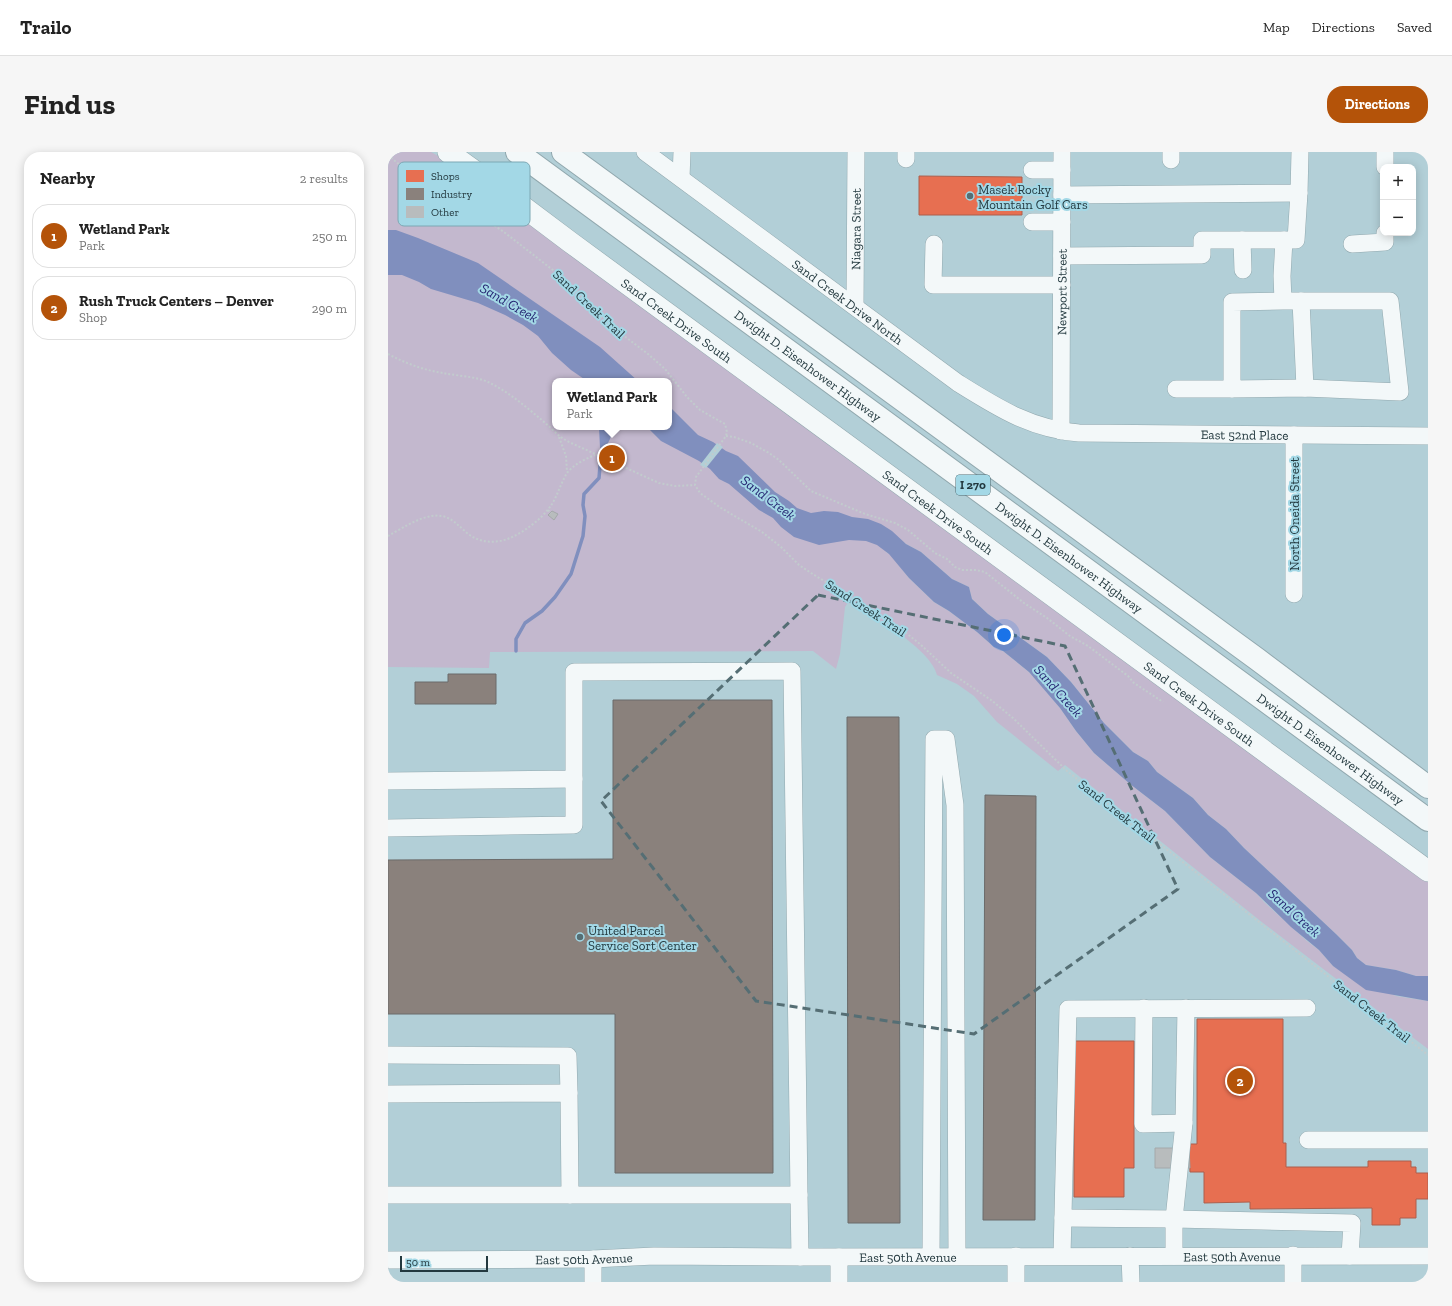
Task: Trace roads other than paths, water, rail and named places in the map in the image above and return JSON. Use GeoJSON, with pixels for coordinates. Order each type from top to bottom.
{"type":"FeatureCollection","features":[{"type":"Feature","properties":{"kind":"highway","name":"Dwight D. Eisenhower Highway"},"geometry":{"type":"LineString","coordinates":[[517,152],[1428,820]]}},
{"type":"Feature","properties":{"kind":"highway","name":"Dwight D. Eisenhower Highway"},"geometry":{"type":"LineString","coordinates":[[563,152],[1232,641],[1428,787]]}},
{"type":"Feature","properties":{"kind":"main road","name":"Sand Creek Drive South"},"geometry":{"type":"LineString","coordinates":[[448,152],[462,162]]}},
{"type":"Feature","properties":{"kind":"main road","name":"Sand Creek Drive South"},"geometry":{"type":"LineString","coordinates":[[530,212],[1428,871]]}},
{"type":"Feature","properties":{"kind":"street","name":"Sand Creek Drive North"},"geometry":{"type":"LineString","coordinates":[[645,152],[958,383],[993,406],[1029,423],[1061,431]]}},
{"type":"Feature","properties":{"kind":"street"},"geometry":{"type":"LineString","coordinates":[[681,178],[682,152]]}},
{"type":"Feature","properties":{"kind":"street","name":"Niagara Street"},"geometry":{"type":"LineString","coordinates":[[855,306],[856,152]]}},
{"type":"Feature","properties":{"kind":"street","name":"Newport Street"},"geometry":{"type":"LineString","coordinates":[[1061,431],[1062,152]]}},
{"type":"Feature","properties":{"kind":"street"},"geometry":{"type":"LineString","coordinates":[[1062,256],[1202,255],[1202,240],[1296,240],[1300,152]]}},
{"type":"Feature","properties":{"kind":"street"},"geometry":{"type":"LineString","coordinates":[[1385,152],[1385,164]]}},
{"type":"Feature","properties":{"kind":"street"},"geometry":{"type":"LineString","coordinates":[[1032,170],[1062,170]]}},
{"type":"Feature","properties":{"kind":"street"},"geometry":{"type":"LineString","coordinates":[[1062,195],[1299,193]]}},
{"type":"Feature","properties":{"kind":"street"},"geometry":{"type":"LineString","coordinates":[[1032,222],[1062,222]]}},
{"type":"Feature","properties":{"kind":"street"},"geometry":{"type":"LineString","coordinates":[[1352,244],[1385,242],[1385,236]]}},
{"type":"Feature","properties":{"kind":"street"},"geometry":{"type":"LineString","coordinates":[[1242,240],[1243,270]]}},
{"type":"Feature","properties":{"kind":"street"},"geometry":{"type":"LineString","coordinates":[[1283,300],[1282,276],[1284,240]]}},
{"type":"Feature","properties":{"kind":"street"},"geometry":{"type":"LineString","coordinates":[[934,244],[933,285],[1062,285]]}},
{"type":"Feature","properties":{"kind":"street"},"geometry":{"type":"LineString","coordinates":[[1176,389],[1232,389],[1305,388],[1400,392],[1390,301],[1283,300],[1232,302],[1232,389]]}},
{"type":"Feature","properties":{"kind":"street"},"geometry":{"type":"LineString","coordinates":[[1301,300],[1305,388]]}},
{"type":"Feature","properties":{"kind":"street","name":"East 52nd Place"},"geometry":{"type":"LineString","coordinates":[[1061,431],[1080,433],[1428,436]]}},
{"type":"Feature","properties":{"kind":"street","name":"North Oneida Street"},"geometry":{"type":"LineString","coordinates":[[1294,434],[1294,594]]}},
{"type":"Feature","properties":{"kind":"street"},"geometry":{"type":"LineString","coordinates":[[388,828],[574,825],[574,672],[792,671],[800,1257]]}},
{"type":"Feature","properties":{"kind":"street"},"geometry":{"type":"LineString","coordinates":[[931,1256],[934,739],[946,739],[955,804],[958,1256]]}},
{"type":"Feature","properties":{"kind":"street"},"geometry":{"type":"LineString","coordinates":[[388,781],[574,779]]}},
{"type":"Feature","properties":{"kind":"street"},"geometry":{"type":"LineString","coordinates":[[1144,1008],[1143,1124],[1184,1123]]}},
{"type":"Feature","properties":{"kind":"street"},"geometry":{"type":"LineString","coordinates":[[1174,1256],[1174,1219],[1184,1123],[1186,1008]]}},
{"type":"Feature","properties":{"kind":"street"},"geometry":{"type":"LineString","coordinates":[[1062,1256],[1068,1009],[1307,1008]]}},
{"type":"Feature","properties":{"kind":"street"},"geometry":{"type":"LineString","coordinates":[[388,1055],[568,1056],[570,1195]]}},
{"type":"Feature","properties":{"kind":"street"},"geometry":{"type":"LineString","coordinates":[[388,1094],[569,1093]]}},
{"type":"Feature","properties":{"kind":"street"},"geometry":{"type":"LineString","coordinates":[[1308,1140],[1428,1140]]}},
{"type":"Feature","properties":{"kind":"street"},"geometry":{"type":"LineString","coordinates":[[388,1195],[799,1195]]}},
{"type":"Feature","properties":{"kind":"street"},"geometry":{"type":"LineString","coordinates":[[1063,1218],[1352,1223],[1350,1256]]}},
{"type":"Feature","properties":{"kind":"street"},"geometry":{"type":"LineString","coordinates":[[1293,1255],[1293,1282]]}},
{"type":"Feature","properties":{"kind":"street","name":"East 50th Avenue"},"geometry":{"type":"LineString","coordinates":[[388,1260],[593,1259],[654,1256],[1428,1256]]}},
{"type":"Feature","properties":{"kind":"street"},"geometry":{"type":"LineString","coordinates":[[1016,1256],[1016,1282]]}},
{"type":"Feature","properties":{"kind":"street"},"geometry":{"type":"LineString","coordinates":[[1130,1256],[1131,1282]]}},
{"type":"Feature","properties":{"kind":"street"},"geometry":{"type":"LineString","coordinates":[[839,1257],[839,1282]]}},
{"type":"Feature","properties":{"kind":"street"},"geometry":{"type":"LineString","coordinates":[[593,1259],[593,1282]]}},
{"type":"Feature","properties":{"kind":"water","name":"Sand Creek"},"geometry":{"type":"Polygon","coordinates":[[[388,230],[396,230],[418,238],[478,263],[600,347],[635,378],[583,378],[552,353],[538,336],[523,325],[505,315],[478,303],[431,289],[402,275],[388,275],[388,230]]]}},
{"type":"Feature","properties":{"kind":"water","name":"Sand Creek"},"geometry":{"type":"Polygon","coordinates":[[[672,409],[698,435],[738,456],[775,492],[797,508],[811,513],[824,511],[838,512],[852,517],[868,519],[881,524],[892,531],[906,544],[921,552],[952,579],[969,587],[972,599],[988,614],[1047,657],[1071,682],[1104,723],[1133,752],[1148,761],[1157,772],[1193,798],[1208,815],[1226,829],[1244,848],[1336,934],[1352,950],[1357,958],[1366,965],[1396,970],[1416,976],[1428,976],[1428,1001],[1366,990],[1333,966],[1319,950],[1291,927],[1256,893],[1210,857],[1165,811],[1130,784],[1094,753],[1060,708],[1029,672],[1003,651],[994,647],[949,611],[934,602],[909,578],[889,554],[877,545],[866,541],[849,540],[819,545],[794,537],[781,527],[773,518],[759,510],[729,484],[719,479],[710,469],[699,461],[661,441],[650,430],[672,430],[672,409]]]}},
{"type":"Feature","properties":{"kind":"water"},"geometry":{"type":"Polygon","coordinates":[[[599,430],[612,430],[605,449],[600,448],[599,430]]]}},
{"type":"Feature","properties":{"kind":"waterway"},"geometry":{"type":"LineString","coordinates":[[516,651],[516,639],[525,623],[542,611],[555,597],[571,574],[583,536],[585,516],[583,505],[584,494],[599,478],[600,466]]}},
{"type":"Feature","properties":{"kind":"place","name":"Masek Rocky Mountain Golf Cars"},"geometry":{"type":"Point","coordinates":[970,196]}},
{"type":"Feature","properties":{"kind":"place","name":"Wetland Park"},"geometry":{"type":"Point","coordinates":[612,458]}},
{"type":"Feature","properties":{"kind":"place","name":"United Parcel Service Sort Center"},"geometry":{"type":"Point","coordinates":[580,937]}},
{"type":"Feature","properties":{"kind":"place","name":"Rush Truck Centers – Denver"},"geometry":{"type":"Point","coordinates":[1240,1081]}}]}
